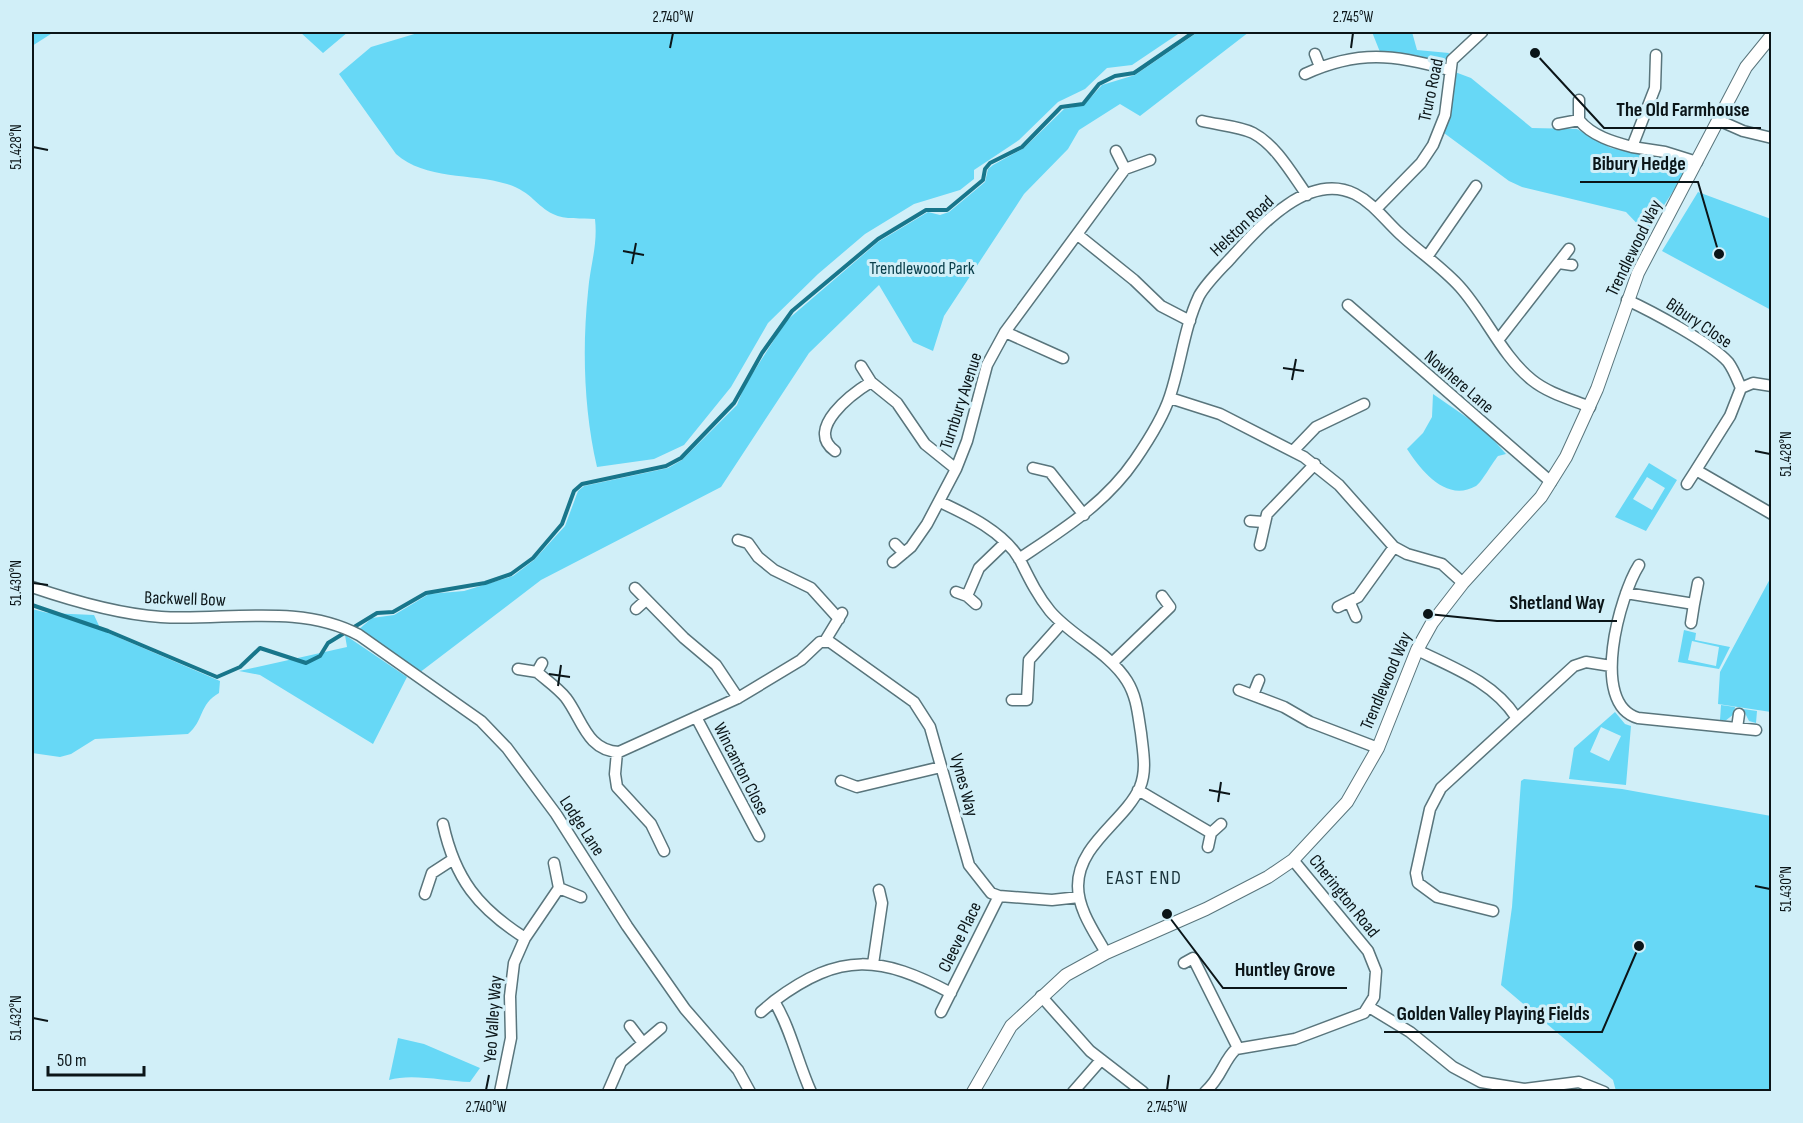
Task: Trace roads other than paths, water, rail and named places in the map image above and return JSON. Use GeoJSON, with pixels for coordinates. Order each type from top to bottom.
{"type":"FeatureCollection","features":[{"type":"Feature","properties":{"kind":"street","name":"Truro Road"},"geometry":{"type":"LineString","coordinates":[[1376,209],[1421,163],[1433,145],[1445,116],[1449,70],[1455,54],[1480,34]]}},
{"type":"Feature","properties":{"kind":"street","name":"Trendlewood Way"},"geometry":{"type":"LineString","coordinates":[[973,1092],[1011,1026],[1066,975],[1106,953],[1238,894],[1293,860],[1347,802],[1378,748],[1417,650],[1440,610],[1532,509],[1551,482],[1590,407],[1638,273],[1746,67],[1772,35]]}},
{"type":"Feature","properties":{"kind":"street"},"geometry":{"type":"LineString","coordinates":[[1315,54],[1320,67]]}},
{"type":"Feature","properties":{"kind":"street"},"geometry":{"type":"LineString","coordinates":[[1632,147],[1655,88],[1656,55]]}},
{"type":"Feature","properties":{"kind":"street"},"geometry":{"type":"LineString","coordinates":[[1305,74],[1349,58],[1378,56],[1404,58],[1449,70]]}},
{"type":"Feature","properties":{"kind":"street"},"geometry":{"type":"LineString","coordinates":[[1579,100],[1579,120]]}},
{"type":"Feature","properties":{"kind":"street"},"geometry":{"type":"LineString","coordinates":[[1558,124],[1579,120],[1599,135],[1632,147],[1668,153],[1697,162]]}},
{"type":"Feature","properties":{"kind":"street"},"geometry":{"type":"LineString","coordinates":[[1718,120],[1743,131],[1772,138]]}},
{"type":"Feature","properties":{"kind":"street"},"geometry":{"type":"LineString","coordinates":[[1202,122],[1248,131],[1260,138],[1269,145],[1307,195]]}},
{"type":"Feature","properties":{"kind":"street"},"geometry":{"type":"LineString","coordinates":[[1116,151],[1125,169],[1150,160]]}},
{"type":"Feature","properties":{"kind":"street","name":"Turnbury Avenue"},"geometry":{"type":"LineString","coordinates":[[893,562],[922,533],[940,502],[967,441],[987,366],[1005,332],[1125,169]]}},
{"type":"Feature","properties":{"kind":"street"},"geometry":{"type":"LineString","coordinates":[[1427,256],[1476,186]]}},
{"type":"Feature","properties":{"kind":"street","name":"Helston Road"},"geometry":{"type":"LineString","coordinates":[[1019,559],[1084,515],[1106,495],[1134,460],[1170,398],[1190,321],[1204,289],[1245,243],[1274,216],[1307,195],[1327,190],[1346,191],[1376,209],[1397,231],[1460,287],[1532,380],[1549,390],[1590,407]]}},
{"type":"Feature","properties":{"kind":"street"},"geometry":{"type":"LineString","coordinates":[[1078,235],[1134,280],[1161,306],[1190,321]]}},
{"type":"Feature","properties":{"kind":"street"},"geometry":{"type":"LineString","coordinates":[[1499,339],[1569,249]]}},
{"type":"Feature","properties":{"kind":"street"},"geometry":{"type":"LineString","coordinates":[[1559,262],[1572,265]]}},
{"type":"Feature","properties":{"kind":"street","name":"Bibury Close"},"geometry":{"type":"LineString","coordinates":[[1627,300],[1661,316],[1722,356],[1732,368],[1741,388]]}},
{"type":"Feature","properties":{"kind":"street","name":"Nowhere Lane"},"geometry":{"type":"LineString","coordinates":[[1348,305],[1551,482]]}},
{"type":"Feature","properties":{"kind":"street"},"geometry":{"type":"LineString","coordinates":[[1005,332],[1063,358]]}},
{"type":"Feature","properties":{"kind":"street"},"geometry":{"type":"LineString","coordinates":[[861,366],[871,382],[897,403],[928,447],[956,469]]}},
{"type":"Feature","properties":{"kind":"street"},"geometry":{"type":"LineString","coordinates":[[835,452],[830,448],[827,437],[832,416],[845,399],[871,382]]}},
{"type":"Feature","properties":{"kind":"street"},"geometry":{"type":"LineString","coordinates":[[1687,484],[1730,416],[1741,388],[1753,383],[1772,386]]}},
{"type":"Feature","properties":{"kind":"street"},"geometry":{"type":"LineString","coordinates":[[1170,398],[1220,414],[1315,464],[1353,499],[1381,536],[1394,547],[1407,554],[1442,564],[1463,583]]}},
{"type":"Feature","properties":{"kind":"street"},"geometry":{"type":"LineString","coordinates":[[1293,451],[1316,427],[1335,415],[1364,404]]}},
{"type":"Feature","properties":{"kind":"street"},"geometry":{"type":"LineString","coordinates":[[1260,545],[1263,522],[1270,510],[1315,464]]}},
{"type":"Feature","properties":{"kind":"street"},"geometry":{"type":"LineString","coordinates":[[1034,468],[1050,472],[1084,515]]}},
{"type":"Feature","properties":{"kind":"street"},"geometry":{"type":"LineString","coordinates":[[1696,470],[1772,514]]}},
{"type":"Feature","properties":{"kind":"street"},"geometry":{"type":"LineString","coordinates":[[940,502],[975,519],[1005,543],[1019,559],[1033,587],[1062,623],[1112,663],[1125,678],[1137,705],[1144,761],[1138,790],[1088,855],[1079,875],[1079,897],[1106,953]]}},
{"type":"Feature","properties":{"kind":"street"},"geometry":{"type":"LineString","coordinates":[[1250,520],[1263,522]]}},
{"type":"Feature","properties":{"kind":"street"},"geometry":{"type":"LineString","coordinates":[[518,669],[539,668],[565,696],[589,737],[606,750],[617,752],[639,745],[738,698],[803,659],[820,642],[825,641],[841,616],[812,588],[774,570],[758,556],[746,540]]}},
{"type":"Feature","properties":{"kind":"street"},"geometry":{"type":"LineString","coordinates":[[968,596],[981,564],[1005,543]]}},
{"type":"Feature","properties":{"kind":"street"},"geometry":{"type":"LineString","coordinates":[[895,544],[904,553]]}},
{"type":"Feature","properties":{"kind":"street"},"geometry":{"type":"LineString","coordinates":[[1338,607],[1350,603],[1362,594],[1394,547]]}},
{"type":"Feature","properties":{"kind":"street"},"geometry":{"type":"LineString","coordinates":[[1639,565],[1626,593],[1611,666],[1611,683],[1615,696],[1627,713],[1633,716],[1756,730]]}},
{"type":"Feature","properties":{"kind":"street"},"geometry":{"type":"LineString","coordinates":[[1691,623],[1698,584]]}},
{"type":"Feature","properties":{"kind":"street","name":"Backwell Bow"},"geometry":{"type":"LineString","coordinates":[[32,587],[120,611],[161,617],[294,617],[343,626]]}},
{"type":"Feature","properties":{"kind":"street"},"geometry":{"type":"LineString","coordinates":[[635,588],[684,638],[716,666],[738,698]]}},
{"type":"Feature","properties":{"kind":"street"},"geometry":{"type":"LineString","coordinates":[[956,592],[968,596],[976,604]]}},
{"type":"Feature","properties":{"kind":"street"},"geometry":{"type":"LineString","coordinates":[[1626,593],[1694,604]]}},
{"type":"Feature","properties":{"kind":"street"},"geometry":{"type":"LineString","coordinates":[[1112,663],[1170,607],[1162,596]]}},
{"type":"Feature","properties":{"kind":"street"},"geometry":{"type":"LineString","coordinates":[[636,609],[646,600]]}},
{"type":"Feature","properties":{"kind":"street"},"geometry":{"type":"LineString","coordinates":[[1350,603],[1356,617]]}},
{"type":"Feature","properties":{"kind":"street"},"geometry":{"type":"LineString","coordinates":[[1012,700],[1027,700],[1029,660],[1062,623]]}},
{"type":"Feature","properties":{"kind":"street","name":"Lodge Lane"},"geometry":{"type":"LineString","coordinates":[[343,626],[481,721],[507,748],[556,814],[627,926],[685,1009],[738,1070],[750,1092]]}},
{"type":"Feature","properties":{"kind":"street","name":"Vynes Way"},"geometry":{"type":"LineString","coordinates":[[825,641],[834,644],[918,706],[930,727],[971,869],[991,893],[999,897]]}},
{"type":"Feature","properties":{"kind":"street"},"geometry":{"type":"LineString","coordinates":[[1417,650],[1483,683],[1501,697],[1516,717]]}},
{"type":"Feature","properties":{"kind":"street"},"geometry":{"type":"LineString","coordinates":[[1493,911],[1437,897],[1421,886],[1416,873],[1430,810],[1441,788],[1516,717],[1577,664],[1590,662],[1611,666]]}},
{"type":"Feature","properties":{"kind":"street"},"geometry":{"type":"LineString","coordinates":[[1253,695],[1259,680]]}},
{"type":"Feature","properties":{"kind":"street"},"geometry":{"type":"LineString","coordinates":[[1239,690],[1284,707],[1310,722],[1378,748]]}},
{"type":"Feature","properties":{"kind":"street"},"geometry":{"type":"LineString","coordinates":[[1737,728],[1739,714]]}},
{"type":"Feature","properties":{"kind":"street","name":"Wincanton Close"},"geometry":{"type":"LineString","coordinates":[[696,717],[759,836]]}},
{"type":"Feature","properties":{"kind":"street"},"geometry":{"type":"LineString","coordinates":[[617,752],[615,774],[617,786],[651,824],[664,851]]}},
{"type":"Feature","properties":{"kind":"street"},"geometry":{"type":"LineString","coordinates":[[841,781],[851,790],[941,767]]}},
{"type":"Feature","properties":{"kind":"street"},"geometry":{"type":"LineString","coordinates":[[1138,790],[1211,833]]}},
{"type":"Feature","properties":{"kind":"street"},"geometry":{"type":"LineString","coordinates":[[443,824],[452,860],[479,902],[501,922],[525,938]]}},
{"type":"Feature","properties":{"kind":"street"},"geometry":{"type":"LineString","coordinates":[[1208,847],[1211,833],[1221,824]]}},
{"type":"Feature","properties":{"kind":"street"},"geometry":{"type":"LineString","coordinates":[[425,894],[432,873],[452,860]]}},
{"type":"Feature","properties":{"kind":"street","name":"Cherington Road"},"geometry":{"type":"LineString","coordinates":[[1293,860],[1371,957],[1376,987],[1369,1007]]}},
{"type":"Feature","properties":{"kind":"street"},"geometry":{"type":"LineString","coordinates":[[554,863],[559,888],[581,897]]}},
{"type":"Feature","properties":{"kind":"street","name":"Yeo Valley Way"},"geometry":{"type":"LineString","coordinates":[[500,1092],[512,1038],[511,976],[516,955],[559,888]]}},
{"type":"Feature","properties":{"kind":"street"},"geometry":{"type":"LineString","coordinates":[[873,964],[882,903],[879,890]]}},
{"type":"Feature","properties":{"kind":"street"},"geometry":{"type":"LineString","coordinates":[[999,897],[1052,900],[1079,897]]}},
{"type":"Feature","properties":{"kind":"street","name":"Cleeve Place"},"geometry":{"type":"LineString","coordinates":[[942,1012],[999,897]]}},
{"type":"Feature","properties":{"kind":"street"},"geometry":{"type":"LineString","coordinates":[[882,903],[894,902]]}},
{"type":"Feature","properties":{"kind":"street"},"geometry":{"type":"LineString","coordinates":[[1184,963],[1193,958],[1238,1048]]}},
{"type":"Feature","properties":{"kind":"street","name":"Cleeve Place"},"geometry":{"type":"LineString","coordinates":[[761,1012],[790,989],[838,966],[858,963],[911,973],[951,993]]}},
{"type":"Feature","properties":{"kind":"street"},"geometry":{"type":"LineString","coordinates":[[1041,996],[1101,1060],[1143,1092]]}},
{"type":"Feature","properties":{"kind":"street"},"geometry":{"type":"LineString","coordinates":[[774,1000],[787,1023],[794,1052],[811,1092]]}},
{"type":"Feature","properties":{"kind":"street"},"geometry":{"type":"LineString","coordinates":[[1205,1092],[1220,1077],[1229,1056],[1238,1048],[1289,1041],[1359,1015],[1369,1007],[1410,1032],[1478,1087],[1524,1089],[1579,1082],[1604,1092]]}},
{"type":"Feature","properties":{"kind":"street"},"geometry":{"type":"LineString","coordinates":[[630,1026],[643,1043]]}},
{"type":"Feature","properties":{"kind":"street"},"geometry":{"type":"LineString","coordinates":[[608,1092],[621,1062],[661,1028]]}},
{"type":"Feature","properties":{"kind":"street"},"geometry":{"type":"LineString","coordinates":[[1073,1092],[1101,1060]]}},
{"type":"Feature","properties":{"kind":"waterway"},"geometry":{"type":"LineString","coordinates":[[32,605],[108,631],[217,677],[240,667],[260,648],[306,663],[320,656],[328,643],[377,613],[393,612],[426,593],[485,583],[511,574],[533,558],[562,524],[574,491],[582,484],[666,466],[681,458],[734,403],[762,353],[792,311],[878,239],[926,210],[947,210],[983,180],[985,169],[990,163],[1022,147],[1061,107],[1083,104],[1099,84],[1115,76],[1134,73],[1194,32]]}},
{"type":"Feature","properties":{"kind":"place","name":"The Old Farmhouse"},"geometry":{"type":"Point","coordinates":[1535,53]}},
{"type":"Feature","properties":{"kind":"place","name":"Bibury Hedge"},"geometry":{"type":"Point","coordinates":[1719,254]}},
{"type":"Feature","properties":{"kind":"place","name":"Shetland Way"},"geometry":{"type":"Point","coordinates":[1428,614]}},
{"type":"Feature","properties":{"kind":"place","name":"Huntley Grove"},"geometry":{"type":"Point","coordinates":[1167,914]}},
{"type":"Feature","properties":{"kind":"place","name":"Golden Valley Playing Fields"},"geometry":{"type":"Point","coordinates":[1639,946]}},
{"type":"Feature","properties":{"kind":"district","name":"EAST END"},"geometry":{"type":"Point","coordinates":[1144,878]}},
{"type":"Feature","properties":{"kind":"park label","name":"Trendlewood Park"},"geometry":{"type":"Point","coordinates":[922,268]}}]}
